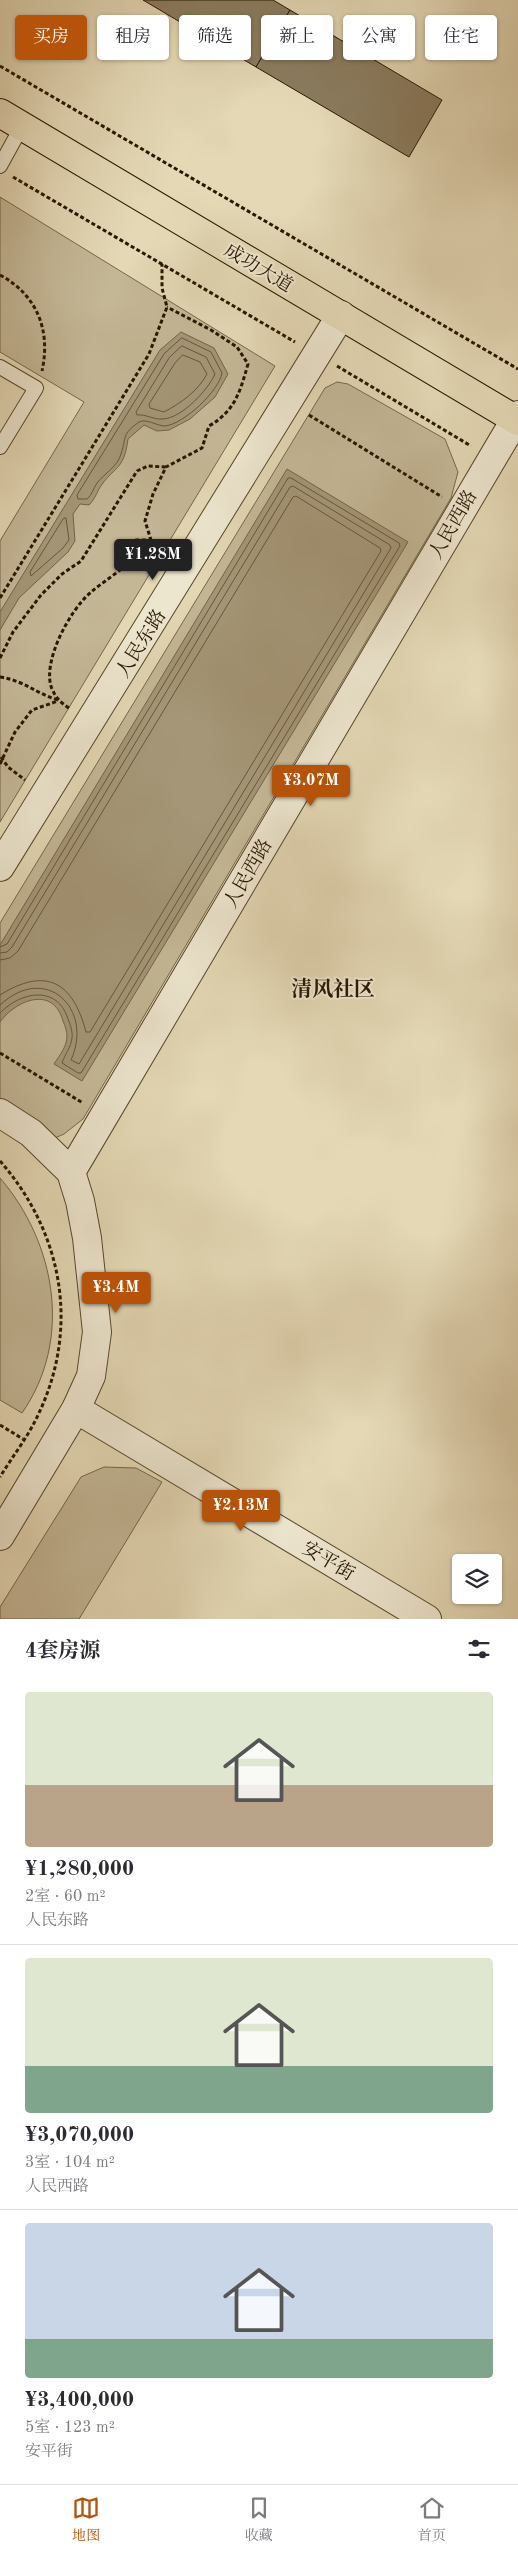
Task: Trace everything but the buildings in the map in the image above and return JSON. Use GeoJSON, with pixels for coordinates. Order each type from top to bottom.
{"type":"FeatureCollection","features":[{"type":"Feature","properties":{"kind":"main road","name":"成功大道"},"geometry":{"type":"LineString","coordinates":[[11,120],[517,419]]}},
{"type":"Feature","properties":{"kind":"street","name":"人民东路"},"geometry":{"type":"LineString","coordinates":[[0,867],[341,315]]}},
{"type":"Feature","properties":{"kind":"street","name":"人民西路"},"geometry":{"type":"LineString","coordinates":[[71,1172],[461,509],[517,419]]}},
{"type":"Feature","properties":{"kind":"street"},"geometry":{"type":"LineString","coordinates":[[0,1113],[31,1133],[71,1172],[80,1201],[87,1238],[97,1332],[90,1376],[76,1409],[0,1536]]}},
{"type":"Feature","properties":{"kind":"street","name":"安平街"},"geometry":{"type":"LineString","coordinates":[[76,1409],[427,1619]]}},
{"type":"Feature","properties":{"kind":"lane"},"geometry":{"type":"LineString","coordinates":[[4,170],[11,120]]}},
{"type":"Feature","properties":{"kind":"lane"},"geometry":{"type":"LineString","coordinates":[[0,367],[36,388],[0,447]]}},
{"type":"Feature","properties":{"kind":"path"},"geometry":{"type":"LineString","coordinates":[[0,66],[518,369]]}},
{"type":"Feature","properties":{"kind":"path"},"geometry":{"type":"LineString","coordinates":[[4,170],[492,458]]}},
{"type":"Feature","properties":{"kind":"path"},"geometry":{"type":"LineString","coordinates":[[0,598],[149,354],[167,307],[162,288],[162,264]]}},
{"type":"Feature","properties":{"kind":"path"},"geometry":{"type":"LineString","coordinates":[[0,275],[27,294],[37,312],[43,329],[44,361],[36,388]]}},
{"type":"Feature","properties":{"kind":"path"},"geometry":{"type":"LineString","coordinates":[[0,658],[13,632],[41,595],[85,554],[123,490],[137,471],[148,466],[166,467],[202,448],[209,426],[225,417],[238,396],[248,364],[237,348],[210,330],[167,307]]}},
{"type":"Feature","properties":{"kind":"path"},"geometry":{"type":"LineString","coordinates":[[288,402],[461,509]]}},
{"type":"Feature","properties":{"kind":"path"},"geometry":{"type":"LineString","coordinates":[[166,467],[153,494],[145,521],[151,540],[179,580]]}},
{"type":"Feature","properties":{"kind":"path"},"geometry":{"type":"LineString","coordinates":[[58,700],[51,687],[51,665],[57,639],[72,613],[89,593],[120,570],[123,550],[133,540],[151,540]]}},
{"type":"Feature","properties":{"kind":"path"},"geometry":{"type":"LineString","coordinates":[[0,677],[26,684],[44,696],[58,700],[91,722]]}},
{"type":"Feature","properties":{"kind":"path"},"geometry":{"type":"LineString","coordinates":[[0,764],[1,757],[15,732],[32,710],[58,700]]}},
{"type":"Feature","properties":{"kind":"path"},"geometry":{"type":"LineString","coordinates":[[1,757],[8,768],[21,778],[48,791]]}},
{"type":"Feature","properties":{"kind":"path"},"geometry":{"type":"LineString","coordinates":[[0,1053],[104,1116]]}},
{"type":"Feature","properties":{"kind":"path"},"geometry":{"type":"LineString","coordinates":[[0,1161],[41,1222],[53,1251],[61,1314],[60,1345],[49,1389],[38,1416],[0,1477]]}},
{"type":"Feature","properties":{"kind":"shaded area"},"geometry":{"type":"Polygon","coordinates":[[[0,197],[275,366],[0,822],[0,541],[84,402],[0,352],[0,197]]]}},
{"type":"Feature","properties":{"kind":"shaded area"},"geometry":{"type":"Polygon","coordinates":[[[337,382],[348,384],[445,439],[458,472],[451,498],[83,1119],[64,1134],[55,1138],[0,1104],[0,923],[325,388],[337,382]]]}},
{"type":"Feature","properties":{"kind":"shaded area"},"geometry":{"type":"Polygon","coordinates":[[[0,1178],[19,1204],[34,1232],[45,1262],[51,1292],[52,1324],[48,1355],[38,1385],[22,1413],[0,1400],[0,1178]]]}},
{"type":"Feature","properties":{"kind":"shaded area"},"geometry":{"type":"Polygon","coordinates":[[[104,1467],[136,1468],[162,1482],[79,1619],[0,1619],[0,1607],[81,1477],[104,1467]]]}},
{"type":"Feature","properties":{"kind":"water"},"geometry":{"type":"Polygon","coordinates":[[[181,332],[214,348],[228,374],[215,397],[190,419],[169,430],[157,431],[144,425],[128,439],[121,463],[104,482],[89,505],[80,504],[73,514],[75,541],[68,552],[19,598],[0,630],[0,612],[160,350],[181,332]]]}},
{"type":"Feature","properties":{"kind":"water"},"geometry":{"type":"Polygon","coordinates":[[[287,469],[408,542],[82,1081],[54,1064],[64,1048],[67,1036],[58,1010],[51,1003],[43,1000],[34,1000],[24,1003],[7,1014],[0,1022],[0,945],[287,469]]]}},
{"type":"Feature","properties":{"kind":"district","name":"清风社区"},"geometry":{"type":"Point","coordinates":[333,989]}}]}
